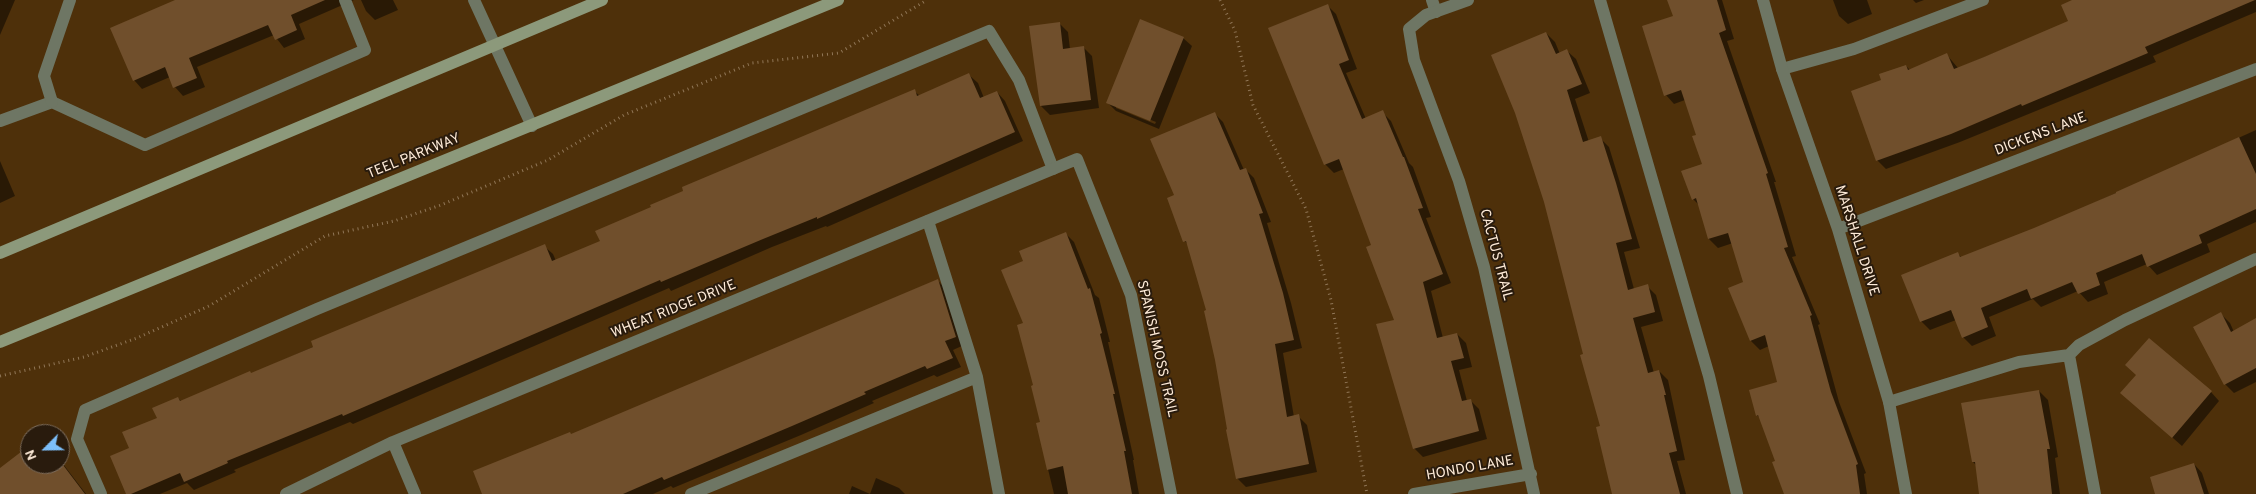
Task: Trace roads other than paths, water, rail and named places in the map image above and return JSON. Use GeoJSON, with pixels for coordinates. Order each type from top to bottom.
{"type":"FeatureCollection","features":[{"type":"Feature","properties":{"kind":"main road"},"geometry":{"type":"LineString","coordinates":[[0,253],[602,0]]}},
{"type":"Feature","properties":{"kind":"main road","name":"TEEL PARKWAY"},"geometry":{"type":"LineString","coordinates":[[0,342],[838,0]]}},
{"type":"Feature","properties":{"kind":"street"},"geometry":{"type":"LineString","coordinates":[[52,102],[44,76],[70,0]]}},
{"type":"Feature","properties":{"kind":"street"},"geometry":{"type":"LineString","coordinates":[[0,121],[52,102],[145,145],[365,50],[345,0]]}},
{"type":"Feature","properties":{"kind":"street"},"geometry":{"type":"LineString","coordinates":[[474,0],[532,126]]}},
{"type":"Feature","properties":{"kind":"street"},"geometry":{"type":"LineString","coordinates":[[1434,6],[1468,0]]}},
{"type":"Feature","properties":{"kind":"street"},"geometry":{"type":"LineString","coordinates":[[1600,0],[1709,376],[1737,494]]}},
{"type":"Feature","properties":{"kind":"street","name":"MARSHALL DRIVE"},"geometry":{"type":"LineString","coordinates":[[1763,0],[1782,69],[1838,229],[1890,402],[1906,494]]}},
{"type":"Feature","properties":{"kind":"street"},"geometry":{"type":"LineString","coordinates":[[1782,69],[1854,49],[1983,0]]}},
{"type":"Feature","properties":{"kind":"street","name":"CACTUS TRAIL"},"geometry":{"type":"LineString","coordinates":[[1434,6],[1409,29],[1414,60],[1459,182],[1484,267],[1534,494]]}},
{"type":"Feature","properties":{"kind":"street"},"geometry":{"type":"LineString","coordinates":[[101,494],[77,439],[85,410],[317,309],[989,31],[1018,80],[1053,169]]}},
{"type":"Feature","properties":{"kind":"street","name":"DICKENS LANE"},"geometry":{"type":"LineString","coordinates":[[1838,229],[2256,69]]}},
{"type":"Feature","properties":{"kind":"street","name":"WHEAT RIDGE DRIVE"},"geometry":{"type":"LineString","coordinates":[[286,494],[393,442],[1077,159]]}},
{"type":"Feature","properties":{"kind":"street","name":"SPANISH MOSS TRAIL"},"geometry":{"type":"LineString","coordinates":[[1077,159],[1131,294],[1171,494]]}},
{"type":"Feature","properties":{"kind":"street"},"geometry":{"type":"LineString","coordinates":[[928,221],[977,377],[999,494]]}},
{"type":"Feature","properties":{"kind":"street"},"geometry":{"type":"LineString","coordinates":[[1890,402],[2019,362],[2069,354],[2079,345],[2126,320],[2256,260]]}},
{"type":"Feature","properties":{"kind":"street"},"geometry":{"type":"LineString","coordinates":[[2069,354],[2095,494]]}},
{"type":"Feature","properties":{"kind":"street"},"geometry":{"type":"LineString","coordinates":[[691,494],[977,377]]}},
{"type":"Feature","properties":{"kind":"street"},"geometry":{"type":"LineString","coordinates":[[393,442],[415,494]]}},
{"type":"Feature","properties":{"kind":"street","name":"HONDO LANE"},"geometry":{"type":"LineString","coordinates":[[1414,494],[1531,474]]}}]}
